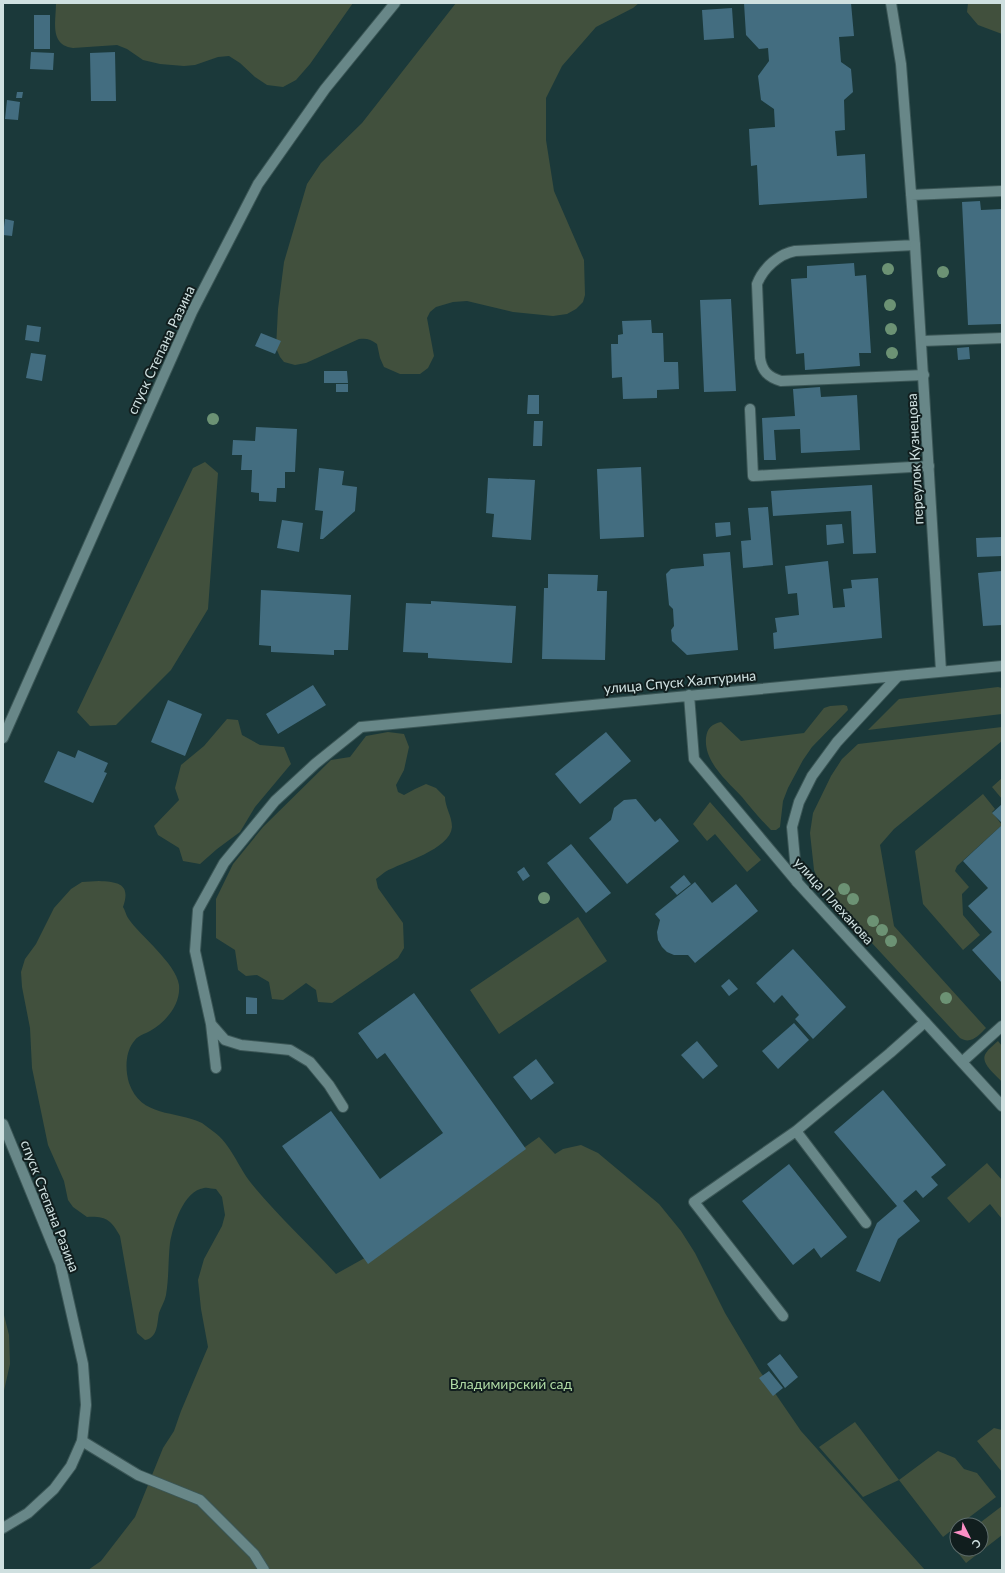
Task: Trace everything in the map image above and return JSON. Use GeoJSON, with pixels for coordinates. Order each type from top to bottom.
{"type":"FeatureCollection","features":[{"type":"Feature","properties":{"kind":"street","name":"спуск Степана Разина"},"geometry":{"type":"LineString","coordinates":[[3,738],[192,312],[258,184],[324,89],[395,3]]}},
{"type":"Feature","properties":{"kind":"street","name":"переулок Кузнецова"},"geometry":{"type":"LineString","coordinates":[[891,3],[901,64],[916,245],[941,672]]}},
{"type":"Feature","properties":{"kind":"street"},"geometry":{"type":"LineString","coordinates":[[911,195],[1002,191]]}},
{"type":"Feature","properties":{"kind":"street"},"geometry":{"type":"LineString","coordinates":[[916,245],[795,251],[781,256],[767,268],[759,278],[757,284],[760,358],[761,365],[768,376],[781,382],[924,375]]}},
{"type":"Feature","properties":{"kind":"street"},"geometry":{"type":"LineString","coordinates":[[922,341],[1002,338]]}},
{"type":"Feature","properties":{"kind":"street"},"geometry":{"type":"LineString","coordinates":[[750,410],[753,476],[929,466]]}},
{"type":"Feature","properties":{"kind":"street","name":"улица Спуск Халтурина"},"geometry":{"type":"LineString","coordinates":[[211,1024],[195,951],[198,910],[224,863],[275,801],[315,764],[361,727],[1002,666]]}},
{"type":"Feature","properties":{"kind":"street"},"geometry":{"type":"LineString","coordinates":[[797,882],[792,827],[799,802],[809,782],[837,742],[898,676]]}},
{"type":"Feature","properties":{"kind":"street","name":"улица Плеханова"},"geometry":{"type":"LineString","coordinates":[[689,695],[694,760],[797,882],[1002,1106]]}},
{"type":"Feature","properties":{"kind":"street"},"geometry":{"type":"LineString","coordinates":[[783,1316],[694,1202],[796,1130],[890,1053],[925,1022]]}},
{"type":"Feature","properties":{"kind":"street"},"geometry":{"type":"LineString","coordinates":[[211,1024],[216,1068]]}},
{"type":"Feature","properties":{"kind":"street"},"geometry":{"type":"LineString","coordinates":[[211,1024],[225,1040],[241,1045],[290,1050],[310,1062],[329,1085],[343,1107]]}},
{"type":"Feature","properties":{"kind":"street"},"geometry":{"type":"LineString","coordinates":[[962,1062],[1002,1026]]}},
{"type":"Feature","properties":{"kind":"street","name":"спуск Степана Разина"},"geometry":{"type":"LineString","coordinates":[[3,1124],[60,1263],[83,1364],[86,1405],[82,1441],[71,1466],[54,1489],[28,1513],[3,1528]]}},
{"type":"Feature","properties":{"kind":"street"},"geometry":{"type":"LineString","coordinates":[[796,1130],[866,1223]]}},
{"type":"Feature","properties":{"kind":"street"},"geometry":{"type":"LineString","coordinates":[[82,1441],[138,1475],[200,1500],[254,1554],[264,1570]]}},
{"type":"Feature","properties":{"kind":"green space"},"geometry":{"type":"Polygon","coordinates":[[[56,3],[353,3],[310,64],[296,80],[283,87],[267,85],[229,56],[218,57],[195,65],[184,66],[160,64],[143,60],[127,49],[117,45],[73,48],[65,46],[57,37],[55,24],[56,3]]]}},
{"type":"Feature","properties":{"kind":"green space"},"geometry":{"type":"Polygon","coordinates":[[[456,3],[639,3],[633,8],[596,27],[562,66],[546,98],[546,140],[554,191],[584,260],[585,295],[583,302],[576,309],[567,314],[553,316],[513,312],[467,301],[453,302],[436,307],[430,312],[427,318],[434,356],[428,368],[420,374],[400,374],[384,367],[380,358],[377,344],[366,339],[359,339],[306,363],[295,365],[284,362],[276,348],[278,309],[284,262],[307,184],[321,163],[362,123],[456,3]]]}},
{"type":"Feature","properties":{"kind":"green space"},"geometry":{"type":"Polygon","coordinates":[[[968,3],[1002,3],[1002,34],[978,25],[967,12],[968,3]]]}},
{"type":"Feature","properties":{"kind":"green space"},"geometry":{"type":"Polygon","coordinates":[[[205,462],[218,473],[208,609],[171,670],[116,725],[90,726],[77,712],[193,468],[205,462]]]}},
{"type":"Feature","properties":{"kind":"green space"},"geometry":{"type":"Polygon","coordinates":[[[998,687],[1002,688],[1002,714],[868,730],[899,699],[998,687]]]}},
{"type":"Feature","properties":{"kind":"green space"},"geometry":{"type":"Polygon","coordinates":[[[844,705],[847,706],[848,710],[812,747],[803,760],[788,788],[783,801],[780,827],[776,830],[771,830],[723,778],[713,763],[706,747],[706,738],[709,729],[713,725],[721,722],[741,741],[804,733],[824,708],[844,705]]]}},
{"type":"Feature","properties":{"kind":"green space"},"geometry":{"type":"Polygon","coordinates":[[[227,719],[238,720],[242,735],[260,745],[284,747],[291,764],[255,807],[240,832],[200,864],[183,861],[179,848],[158,835],[154,826],[179,800],[175,788],[181,765],[204,746],[227,719]]]}},
{"type":"Feature","properties":{"kind":"green space"},"geometry":{"type":"Polygon","coordinates":[[[1002,727],[1002,741],[894,829],[880,845],[894,926],[986,1028],[981,1034],[971,1040],[964,1040],[960,1038],[832,900],[820,885],[814,870],[810,833],[813,813],[831,776],[842,759],[858,744],[1002,727]]]}},
{"type":"Feature","properties":{"kind":"green space"},"geometry":{"type":"Polygon","coordinates":[[[388,732],[404,734],[409,747],[404,770],[396,785],[398,792],[404,795],[426,784],[436,788],[445,797],[452,827],[449,835],[434,849],[385,872],[376,879],[378,888],[403,923],[404,948],[398,958],[332,1003],[318,1002],[316,990],[306,983],[283,1000],[272,999],[269,982],[257,975],[246,976],[238,970],[235,950],[216,938],[216,899],[233,864],[263,827],[331,760],[350,757],[366,736],[388,732]]]}},
{"type":"Feature","properties":{"kind":"green space"},"geometry":{"type":"Polygon","coordinates":[[[1002,778],[1002,799],[992,787],[1002,778]]]}},
{"type":"Feature","properties":{"kind":"green space"},"geometry":{"type":"Polygon","coordinates":[[[983,794],[995,809],[992,812],[1002,825],[957,866],[955,871],[969,887],[962,894],[963,915],[980,935],[963,950],[923,904],[915,851],[983,794]]]}},
{"type":"Feature","properties":{"kind":"green space"},"geometry":{"type":"Polygon","coordinates":[[[710,802],[761,860],[747,872],[715,834],[707,841],[693,824],[710,802]]]}},
{"type":"Feature","properties":{"kind":"green space","name":"Владимирский сад"},"geometry":{"type":"Polygon","coordinates":[[[82,882],[112,882],[122,886],[125,893],[123,907],[127,917],[165,959],[179,985],[178,999],[167,1018],[156,1027],[137,1038],[129,1050],[127,1072],[129,1083],[134,1094],[150,1108],[202,1123],[220,1137],[230,1149],[251,1183],[261,1195],[336,1274],[379,1250],[539,1137],[555,1154],[563,1149],[581,1145],[598,1153],[659,1204],[681,1231],[695,1253],[725,1313],[759,1370],[801,1431],[925,1570],[88,1570],[101,1561],[135,1517],[163,1448],[174,1431],[208,1347],[201,1309],[198,1280],[204,1259],[222,1226],[225,1215],[222,1197],[216,1189],[205,1188],[197,1191],[190,1195],[185,1202],[180,1210],[170,1243],[168,1282],[165,1297],[159,1313],[156,1330],[149,1339],[145,1340],[137,1333],[120,1236],[114,1226],[107,1220],[99,1217],[87,1217],[73,1207],[68,1200],[64,1181],[48,1145],[32,1068],[30,1028],[22,987],[21,972],[25,959],[36,944],[54,908],[71,889],[82,882]]]}},
{"type":"Feature","properties":{"kind":"green space"},"geometry":{"type":"Polygon","coordinates":[[[578,917],[607,961],[499,1034],[470,990],[578,917]]]}},
{"type":"Feature","properties":{"kind":"green space"},"geometry":{"type":"Polygon","coordinates":[[[998,1041],[1002,1046],[1002,1082],[986,1065],[984,1057],[990,1048],[998,1041]]]}},
{"type":"Feature","properties":{"kind":"green space"},"geometry":{"type":"Polygon","coordinates":[[[987,1163],[1002,1180],[1002,1219],[990,1204],[969,1223],[947,1198],[987,1163]]]}},
{"type":"Feature","properties":{"kind":"green space"},"geometry":{"type":"Polygon","coordinates":[[[3,1311],[9,1335],[10,1364],[3,1395],[3,1311]]]}},
{"type":"Feature","properties":{"kind":"green space"},"geometry":{"type":"Polygon","coordinates":[[[855,1422],[899,1480],[863,1497],[819,1447],[855,1422]]]}},
{"type":"Feature","properties":{"kind":"green space"},"geometry":{"type":"Polygon","coordinates":[[[994,1428],[1002,1430],[1002,1472],[977,1441],[994,1428]]]}},
{"type":"Feature","properties":{"kind":"green space"},"geometry":{"type":"Polygon","coordinates":[[[938,1451],[955,1458],[964,1469],[977,1473],[996,1497],[970,1517],[949,1517],[949,1532],[943,1537],[899,1480],[938,1451]]]}},
{"type":"Feature","properties":{"kind":"green space"},"geometry":{"type":"Polygon","coordinates":[[[1002,1506],[1002,1535],[989,1545],[989,1517],[988,1517],[1002,1506]]]}},
{"type":"Feature","properties":{"kind":"green space"},"geometry":{"type":"Polygon","coordinates":[[[961,1557],[974,1557],[966,1563],[961,1557]]]}},
{"type":"Feature","properties":{"kind":"building"},"geometry":{"type":"Polygon","coordinates":[[[744,3],[851,3],[854,36],[839,37],[841,62],[851,69],[853,92],[844,100],[845,130],[835,131],[837,156],[865,154],[867,198],[759,205],[757,165],[751,166],[749,129],[775,127],[774,109],[761,100],[758,76],[769,61],[768,48],[759,49],[746,35],[744,3]]]}},
{"type":"Feature","properties":{"kind":"building"},"geometry":{"type":"Polygon","coordinates":[[[732,8],[734,38],[704,40],[702,10],[732,8]]]}},
{"type":"Feature","properties":{"kind":"building"},"geometry":{"type":"Polygon","coordinates":[[[34,15],[50,15],[50,49],[34,49],[34,15]]]}},
{"type":"Feature","properties":{"kind":"building"},"geometry":{"type":"Polygon","coordinates":[[[31,52],[54,53],[53,70],[30,69],[31,52]]]}},
{"type":"Feature","properties":{"kind":"building"},"geometry":{"type":"Polygon","coordinates":[[[115,52],[116,101],[91,101],[90,53],[115,52]]]}},
{"type":"Feature","properties":{"kind":"building"},"geometry":{"type":"Polygon","coordinates":[[[17,92],[23,92],[22,98],[16,98],[17,92]]]}},
{"type":"Feature","properties":{"kind":"building"},"geometry":{"type":"Polygon","coordinates":[[[7,100],[20,102],[18,120],[5,119],[7,100]]]}},
{"type":"Feature","properties":{"kind":"building"},"geometry":{"type":"Polygon","coordinates":[[[980,201],[981,210],[1002,209],[1002,324],[968,325],[962,202],[980,201]]]}},
{"type":"Feature","properties":{"kind":"building"},"geometry":{"type":"Polygon","coordinates":[[[5,219],[14,221],[12,236],[3,235],[5,219]]]}},
{"type":"Feature","properties":{"kind":"building"},"geometry":{"type":"Polygon","coordinates":[[[854,263],[855,276],[866,275],[871,353],[859,353],[860,366],[805,370],[804,353],[796,354],[791,279],[807,278],[807,266],[854,263]]]}},
{"type":"Feature","properties":{"kind":"building"},"geometry":{"type":"Polygon","coordinates":[[[731,299],[736,391],[704,392],[700,300],[731,299]]]}},
{"type":"Feature","properties":{"kind":"building"},"geometry":{"type":"Polygon","coordinates":[[[651,320],[652,333],[663,333],[664,362],[678,362],[679,389],[657,390],[657,398],[623,399],[622,377],[612,378],[611,344],[618,344],[618,335],[623,334],[622,321],[651,320]]]}},
{"type":"Feature","properties":{"kind":"building"},"geometry":{"type":"Polygon","coordinates":[[[27,325],[41,327],[39,342],[25,340],[27,325]]]}},
{"type":"Feature","properties":{"kind":"building"},"geometry":{"type":"Polygon","coordinates":[[[261,333],[281,341],[275,354],[255,346],[261,333]]]}},
{"type":"Feature","properties":{"kind":"building"},"geometry":{"type":"Polygon","coordinates":[[[969,347],[970,359],[958,360],[957,348],[969,347]]]}},
{"type":"Feature","properties":{"kind":"building"},"geometry":{"type":"Polygon","coordinates":[[[31,353],[46,355],[42,381],[26,378],[31,353]]]}},
{"type":"Feature","properties":{"kind":"building"},"geometry":{"type":"Polygon","coordinates":[[[324,371],[347,371],[348,383],[324,383],[324,371]]]}},
{"type":"Feature","properties":{"kind":"building"},"geometry":{"type":"Polygon","coordinates":[[[336,384],[348,384],[348,392],[336,392],[336,384]]]}},
{"type":"Feature","properties":{"kind":"building"},"geometry":{"type":"Polygon","coordinates":[[[820,387],[821,397],[857,395],[860,450],[801,453],[800,429],[774,430],[776,460],[764,460],[762,418],[795,416],[793,389],[820,387]]]}},
{"type":"Feature","properties":{"kind":"building"},"geometry":{"type":"Polygon","coordinates":[[[528,395],[539,395],[539,414],[527,414],[528,395]]]}},
{"type":"Feature","properties":{"kind":"building"},"geometry":{"type":"Polygon","coordinates":[[[534,421],[543,421],[542,446],[533,446],[534,421]]]}},
{"type":"Feature","properties":{"kind":"building"},"geometry":{"type":"Polygon","coordinates":[[[256,427],[297,429],[295,472],[285,472],[285,488],[277,488],[276,502],[259,501],[259,493],[251,492],[252,470],[241,470],[242,455],[232,455],[233,440],[255,441],[256,427]]]}},
{"type":"Feature","properties":{"kind":"building"},"geometry":{"type":"Polygon","coordinates":[[[641,467],[644,537],[600,539],[597,469],[641,467]]]}},
{"type":"Feature","properties":{"kind":"building"},"geometry":{"type":"Polygon","coordinates":[[[319,468],[344,471],[342,485],[357,487],[355,511],[323,539],[320,539],[323,511],[315,510],[319,468]]]}},
{"type":"Feature","properties":{"kind":"building"},"geometry":{"type":"Polygon","coordinates":[[[488,478],[535,480],[531,540],[492,537],[494,514],[486,513],[488,478]]]}},
{"type":"Feature","properties":{"kind":"building"},"geometry":{"type":"Polygon","coordinates":[[[872,485],[876,553],[853,554],[851,511],[773,516],[771,491],[872,485]]]}},
{"type":"Feature","properties":{"kind":"building"},"geometry":{"type":"Polygon","coordinates":[[[768,507],[773,565],[743,568],[741,541],[751,540],[748,508],[768,507]]]}},
{"type":"Feature","properties":{"kind":"building"},"geometry":{"type":"Polygon","coordinates":[[[282,520],[303,523],[299,552],[277,548],[282,520]]]}},
{"type":"Feature","properties":{"kind":"building"},"geometry":{"type":"Polygon","coordinates":[[[730,522],[731,535],[716,537],[715,523],[730,522]]]}},
{"type":"Feature","properties":{"kind":"building"},"geometry":{"type":"Polygon","coordinates":[[[842,524],[844,543],[827,545],[826,525],[842,524]]]}},
{"type":"Feature","properties":{"kind":"building"},"geometry":{"type":"Polygon","coordinates":[[[1002,537],[1002,556],[977,557],[976,538],[1002,537]]]}},
{"type":"Feature","properties":{"kind":"building"},"geometry":{"type":"Polygon","coordinates":[[[730,552],[738,650],[687,655],[672,641],[671,630],[674,626],[673,609],[669,605],[666,574],[671,569],[704,566],[703,554],[730,552]]]}},
{"type":"Feature","properties":{"kind":"building"},"geometry":{"type":"Polygon","coordinates":[[[828,561],[833,608],[845,607],[843,589],[852,588],[851,580],[878,578],[882,638],[774,649],[773,633],[777,632],[775,618],[799,615],[797,593],[788,594],[785,566],[828,561]]]}},
{"type":"Feature","properties":{"kind":"building"},"geometry":{"type":"Polygon","coordinates":[[[1002,571],[1002,625],[983,626],[978,573],[1002,571]]]}},
{"type":"Feature","properties":{"kind":"building"},"geometry":{"type":"Polygon","coordinates":[[[548,574],[598,575],[597,591],[607,591],[605,660],[542,659],[544,588],[548,588],[548,574]]]}},
{"type":"Feature","properties":{"kind":"building"},"geometry":{"type":"Polygon","coordinates":[[[261,590],[351,595],[348,650],[334,650],[334,655],[271,652],[271,646],[259,645],[261,590]]]}},
{"type":"Feature","properties":{"kind":"building"},"geometry":{"type":"Polygon","coordinates":[[[431,601],[516,606],[512,663],[428,658],[428,653],[403,652],[406,603],[431,604],[431,601]]]}},
{"type":"Feature","properties":{"kind":"building"},"geometry":{"type":"Polygon","coordinates":[[[313,685],[326,705],[278,734],[266,714],[313,685]]]}},
{"type":"Feature","properties":{"kind":"building"},"geometry":{"type":"Polygon","coordinates":[[[168,700],[202,714],[185,756],[151,742],[168,700]]]}},
{"type":"Feature","properties":{"kind":"building"},"geometry":{"type":"Polygon","coordinates":[[[606,732],[631,761],[580,804],[555,774],[606,732]]]}},
{"type":"Feature","properties":{"kind":"building"},"geometry":{"type":"Polygon","coordinates":[[[78,750],[108,763],[104,772],[107,773],[93,803],[44,782],[58,751],[75,758],[78,750]]]}},
{"type":"Feature","properties":{"kind":"building"},"geometry":{"type":"Polygon","coordinates":[[[636,799],[655,822],[660,818],[679,841],[627,884],[589,838],[611,820],[614,808],[624,800],[636,799]]]}},
{"type":"Feature","properties":{"kind":"building"},"geometry":{"type":"Polygon","coordinates":[[[1002,804],[1002,823],[992,813],[1002,804]]]}},
{"type":"Feature","properties":{"kind":"building"},"geometry":{"type":"Polygon","coordinates":[[[1002,825],[1002,983],[972,950],[992,932],[968,906],[988,888],[963,861],[1002,825]]]}},
{"type":"Feature","properties":{"kind":"building"},"geometry":{"type":"Polygon","coordinates":[[[571,844],[611,893],[586,913],[547,863],[571,844]]]}},
{"type":"Feature","properties":{"kind":"building"},"geometry":{"type":"Polygon","coordinates":[[[524,867],[530,876],[523,881],[517,872],[524,867]]]}},
{"type":"Feature","properties":{"kind":"building"},"geometry":{"type":"Polygon","coordinates":[[[684,875],[691,884],[677,895],[670,887],[684,875]]]}},
{"type":"Feature","properties":{"kind":"building"},"geometry":{"type":"Polygon","coordinates":[[[695,882],[712,903],[736,884],[758,911],[695,963],[688,955],[674,955],[667,952],[662,947],[658,940],[657,932],[660,920],[655,914],[695,882]]]}},
{"type":"Feature","properties":{"kind":"building"},"geometry":{"type":"Polygon","coordinates":[[[793,949],[846,1007],[813,1039],[795,1019],[799,1015],[782,995],[774,1003],[756,983],[793,949]]]}},
{"type":"Feature","properties":{"kind":"building"},"geometry":{"type":"Polygon","coordinates":[[[729,979],[738,989],[729,996],[721,986],[729,979]]]}},
{"type":"Feature","properties":{"kind":"building"},"geometry":{"type":"Polygon","coordinates":[[[414,993],[526,1149],[368,1264],[282,1146],[331,1111],[380,1179],[443,1133],[385,1053],[377,1059],[358,1033],[414,993]]]}},
{"type":"Feature","properties":{"kind":"building"},"geometry":{"type":"Polygon","coordinates":[[[246,997],[257,998],[257,1014],[246,1014],[246,997]]]}},
{"type":"Feature","properties":{"kind":"building"},"geometry":{"type":"Polygon","coordinates":[[[794,1023],[809,1040],[778,1069],[762,1051],[794,1023]]]}},
{"type":"Feature","properties":{"kind":"building"},"geometry":{"type":"Polygon","coordinates":[[[697,1041],[718,1066],[703,1079],[681,1055],[697,1041]]]}},
{"type":"Feature","properties":{"kind":"building"},"geometry":{"type":"Polygon","coordinates":[[[536,1059],[554,1083],[531,1100],[513,1077],[536,1059]]]}},
{"type":"Feature","properties":{"kind":"building"},"geometry":{"type":"Polygon","coordinates":[[[883,1090],[946,1165],[931,1177],[938,1185],[923,1198],[916,1190],[903,1201],[920,1221],[898,1239],[880,1282],[856,1271],[877,1223],[897,1206],[834,1132],[883,1090]]]}},
{"type":"Feature","properties":{"kind":"building"},"geometry":{"type":"Polygon","coordinates":[[[789,1164],[847,1237],[821,1258],[814,1248],[793,1265],[742,1201],[789,1164]]]}},
{"type":"Feature","properties":{"kind":"building"},"geometry":{"type":"Polygon","coordinates":[[[780,1354],[798,1377],[785,1388],[767,1364],[780,1354]]]}},
{"type":"Feature","properties":{"kind":"building"},"geometry":{"type":"Polygon","coordinates":[[[769,1371],[783,1388],[773,1396],[759,1378],[769,1371]]]}}]}
